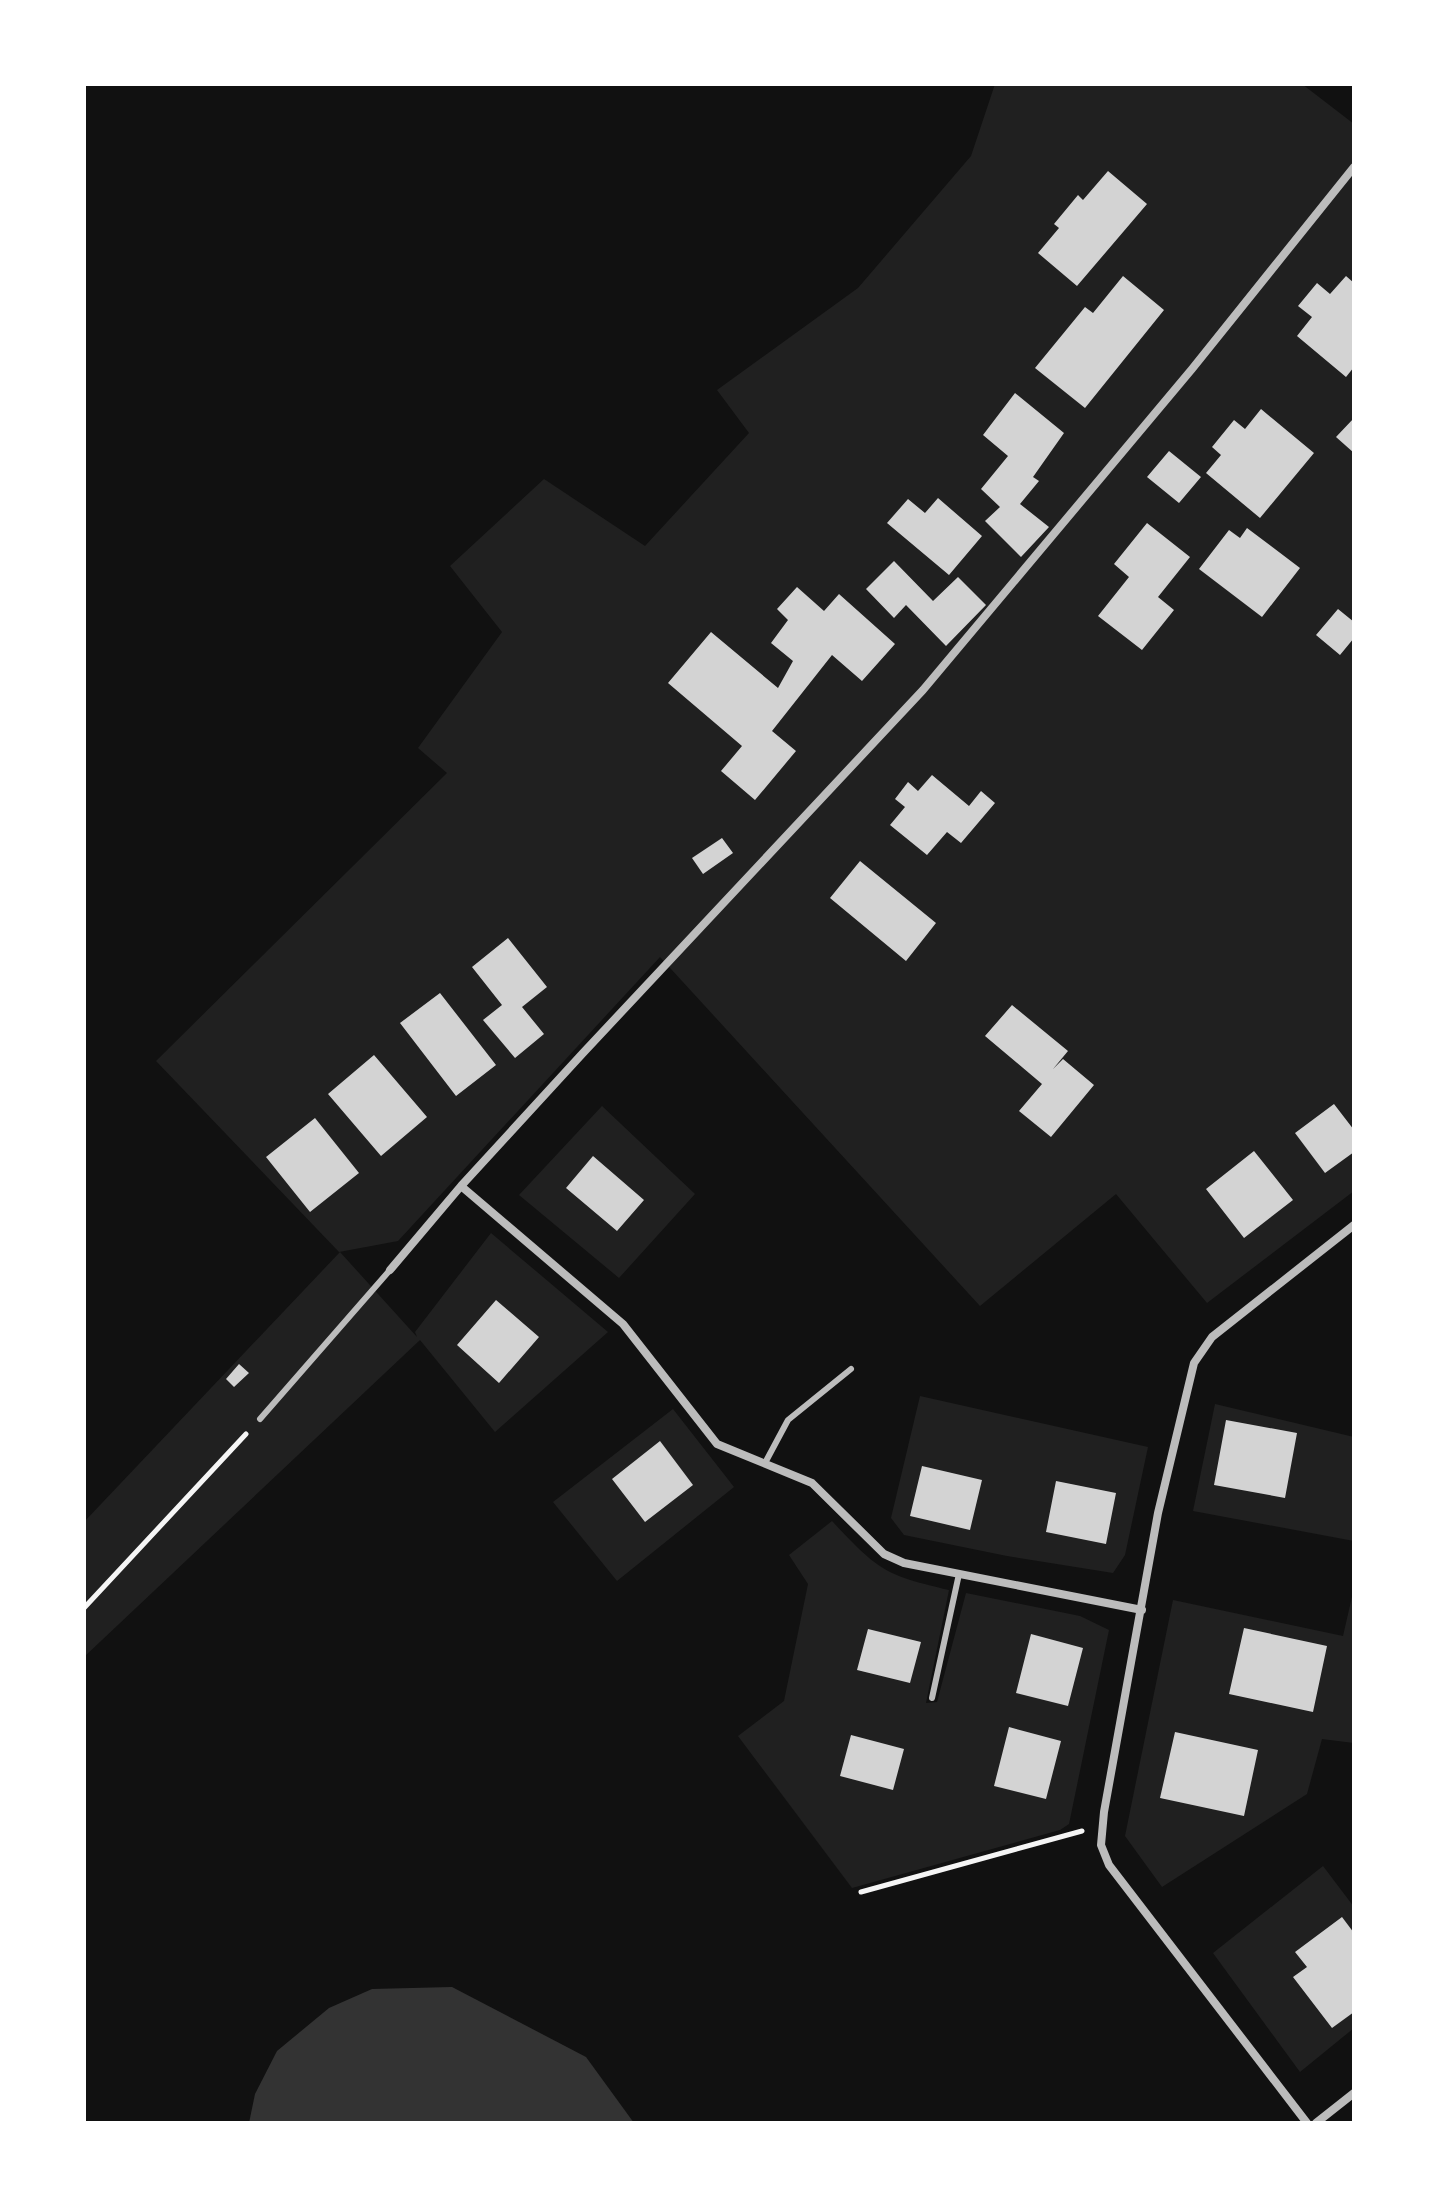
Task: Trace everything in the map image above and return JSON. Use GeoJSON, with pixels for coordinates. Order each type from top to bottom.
{"type":"FeatureCollection","features":[{"type":"Feature","properties":{"kind":"street"},"geometry":{"type":"LineString","coordinates":[[390,1270],[461,1186],[923,690],[1192,369],[1354,167]]}},
{"type":"Feature","properties":{"kind":"street"},"geometry":{"type":"LineString","coordinates":[[461,1186],[623,1324],[717,1444],[812,1483],[884,1554],[904,1563],[1142,1610]]}},
{"type":"Feature","properties":{"kind":"street"},"geometry":{"type":"LineString","coordinates":[[1307,2123],[1109,1865],[1101,1845],[1158,1513],[1194,1363],[1212,1337],[1354,1225]]}},
{"type":"Feature","properties":{"kind":"street"},"geometry":{"type":"LineString","coordinates":[[1316,2123],[1354,2093]]}},
{"type":"Feature","properties":{"kind":"lane"},"geometry":{"type":"LineString","coordinates":[[260,1419],[390,1270]]}},
{"type":"Feature","properties":{"kind":"lane"},"geometry":{"type":"LineString","coordinates":[[765,1463],[788,1420],[851,1369]]}},
{"type":"Feature","properties":{"kind":"lane"},"geometry":{"type":"LineString","coordinates":[[932,1698],[959,1574]]}},
{"type":"Feature","properties":{"kind":"path"},"geometry":{"type":"LineString","coordinates":[[84,1608],[260,1419]]}},
{"type":"Feature","properties":{"kind":"path"},"geometry":{"type":"LineString","coordinates":[[861,1892],[1056,1836],[1103,1827]]}},
{"type":"Feature","properties":{"kind":"shaded area"},"geometry":{"type":"Polygon","coordinates":[[[995,84],[1302,84],[1354,124],[1354,1191],[1207,1303],[1116,1194],[980,1306],[660,957],[398,1241],[339,1252],[156,1061],[447,773],[418,748],[502,632],[450,566],[544,479],[645,546],[749,433],[717,390],[858,288],[971,156],[995,84]]]}},
{"type":"Feature","properties":{"kind":"shaded area"},"geometry":{"type":"Polygon","coordinates":[[[602,1106],[695,1194],[619,1278],[519,1195],[602,1106]]]}},
{"type":"Feature","properties":{"kind":"shaded area"},"geometry":{"type":"Polygon","coordinates":[[[491,1233],[608,1332],[495,1432],[420,1340],[84,1657],[84,1522],[340,1252],[417,1337],[415,1332],[491,1233]]]}},
{"type":"Feature","properties":{"kind":"shaded area"},"geometry":{"type":"Polygon","coordinates":[[[920,1396],[1148,1447],[1125,1555],[1113,1573],[904,1535],[891,1518],[920,1396]]]}},
{"type":"Feature","properties":{"kind":"shaded area"},"geometry":{"type":"Polygon","coordinates":[[[1215,1404],[1354,1437],[1354,1541],[1193,1511],[1215,1404]]]}},
{"type":"Feature","properties":{"kind":"shaded area"},"geometry":{"type":"Polygon","coordinates":[[[673,1409],[734,1487],[617,1581],[553,1502],[673,1409]]]}},
{"type":"Feature","properties":{"kind":"shaded area"},"geometry":{"type":"Polygon","coordinates":[[[832,1521],[883,1568],[910,1580],[949,1590],[926,1703],[937,1702],[966,1593],[1080,1616],[1109,1630],[1069,1824],[1060,1830],[852,1888],[738,1736],[784,1701],[808,1584],[789,1555],[832,1521]]]}},
{"type":"Feature","properties":{"kind":"shaded area"},"geometry":{"type":"Polygon","coordinates":[[[1354,1588],[1354,1743],[1322,1739],[1307,1794],[1162,1887],[1125,1836],[1173,1600],[1343,1636],[1354,1588]]]}},
{"type":"Feature","properties":{"kind":"shaded area"},"geometry":{"type":"Polygon","coordinates":[[[1323,1866],[1354,1907],[1354,2028],[1300,2072],[1213,1953],[1323,1866]]]}},
{"type":"Feature","properties":{"kind":"shaded area"},"geometry":{"type":"Polygon","coordinates":[[[452,1987],[586,2057],[634,2123],[249,2123],[255,2094],[277,2051],[329,2008],[372,1989],[452,1987]]]}},
{"type":"Feature","properties":{"kind":"building"},"geometry":{"type":"Polygon","coordinates":[[[1108,171],[1147,204],[1077,286],[1038,253],[1059,228],[1054,224],[1078,195],[1083,200],[1108,171]]]}},
{"type":"Feature","properties":{"kind":"building"},"geometry":{"type":"Polygon","coordinates":[[[1123,276],[1164,310],[1085,408],[1035,368],[1085,307],[1093,313],[1123,276]]]}},
{"type":"Feature","properties":{"kind":"building"},"geometry":{"type":"Polygon","coordinates":[[[1346,276],[1354,283],[1354,367],[1346,377],[1297,336],[1312,317],[1298,306],[1317,283],[1330,294],[1346,276]]]}},
{"type":"Feature","properties":{"kind":"building"},"geometry":{"type":"Polygon","coordinates":[[[1015,393],[1064,433],[1033,477],[1039,481],[1020,504],[1049,527],[1021,557],[985,521],[1000,507],[981,489],[1008,456],[983,435],[1015,393]]]}},
{"type":"Feature","properties":{"kind":"building"},"geometry":{"type":"Polygon","coordinates":[[[1261,409],[1314,453],[1260,518],[1206,473],[1221,455],[1212,447],[1234,420],[1245,429],[1261,409]]]}},
{"type":"Feature","properties":{"kind":"building"},"geometry":{"type":"Polygon","coordinates":[[[1354,418],[1354,453],[1336,437],[1354,418]]]}},
{"type":"Feature","properties":{"kind":"building"},"geometry":{"type":"Polygon","coordinates":[[[1169,451],[1201,477],[1179,503],[1147,477],[1169,451]]]}},
{"type":"Feature","properties":{"kind":"building"},"geometry":{"type":"Polygon","coordinates":[[[938,498],[982,536],[949,575],[887,523],[908,499],[925,513],[938,498]]]}},
{"type":"Feature","properties":{"kind":"building"},"geometry":{"type":"Polygon","coordinates":[[[1147,523],[1190,557],[1158,597],[1174,610],[1142,650],[1098,616],[1129,577],[1114,564],[1147,523]]]}},
{"type":"Feature","properties":{"kind":"building"},"geometry":{"type":"Polygon","coordinates":[[[1247,528],[1300,568],[1262,617],[1199,569],[1229,530],[1240,538],[1247,528]]]}},
{"type":"Feature","properties":{"kind":"building"},"geometry":{"type":"Polygon","coordinates":[[[894,561],[933,601],[958,577],[986,605],[946,646],[906,605],[894,618],[866,589],[894,561]]]}},
{"type":"Feature","properties":{"kind":"building"},"geometry":{"type":"Polygon","coordinates":[[[797,587],[824,611],[839,594],[895,644],[862,681],[832,655],[772,731],[796,751],[755,800],[721,771],[742,746],[668,683],[711,632],[778,688],[793,661],[771,643],[788,620],[777,609],[797,587]]]}},
{"type":"Feature","properties":{"kind":"building"},"geometry":{"type":"Polygon","coordinates":[[[1338,609],[1354,622],[1354,638],[1340,655],[1316,635],[1338,609]]]}},
{"type":"Feature","properties":{"kind":"building"},"geometry":{"type":"Polygon","coordinates":[[[932,775],[969,806],[981,791],[995,803],[961,843],[947,832],[927,855],[890,825],[905,807],[895,799],[908,782],[918,791],[932,775]]]}},
{"type":"Feature","properties":{"kind":"building"},"geometry":{"type":"Polygon","coordinates":[[[722,838],[733,853],[703,874],[692,858],[722,838]]]}},
{"type":"Feature","properties":{"kind":"building"},"geometry":{"type":"Polygon","coordinates":[[[860,861],[936,923],[906,961],[830,898],[860,861]]]}},
{"type":"Feature","properties":{"kind":"building"},"geometry":{"type":"Polygon","coordinates":[[[508,938],[547,987],[522,1007],[544,1034],[515,1058],[483,1020],[502,1005],[472,967],[508,938]]]}},
{"type":"Feature","properties":{"kind":"building"},"geometry":{"type":"Polygon","coordinates":[[[440,993],[496,1065],[456,1096],[400,1023],[440,993]]]}},
{"type":"Feature","properties":{"kind":"building"},"geometry":{"type":"Polygon","coordinates":[[[1012,1005],[1068,1051],[1053,1069],[1063,1059],[1094,1085],[1051,1137],[1019,1111],[1042,1084],[985,1036],[1012,1005]]]}},
{"type":"Feature","properties":{"kind":"building"},"geometry":{"type":"Polygon","coordinates":[[[374,1055],[427,1117],[381,1156],[328,1094],[374,1055]]]}},
{"type":"Feature","properties":{"kind":"building"},"geometry":{"type":"Polygon","coordinates":[[[1334,1104],[1354,1130],[1354,1152],[1325,1173],[1295,1133],[1334,1104]]]}},
{"type":"Feature","properties":{"kind":"building"},"geometry":{"type":"Polygon","coordinates":[[[315,1118],[359,1173],[310,1212],[266,1157],[315,1118]]]}},
{"type":"Feature","properties":{"kind":"building"},"geometry":{"type":"Polygon","coordinates":[[[1254,1151],[1293,1200],[1244,1238],[1206,1189],[1254,1151]]]}},
{"type":"Feature","properties":{"kind":"building"},"geometry":{"type":"Polygon","coordinates":[[[593,1156],[644,1200],[617,1231],[566,1188],[593,1156]]]}},
{"type":"Feature","properties":{"kind":"building"},"geometry":{"type":"Polygon","coordinates":[[[496,1300],[539,1337],[499,1383],[457,1345],[496,1300]]]}},
{"type":"Feature","properties":{"kind":"building"},"geometry":{"type":"Polygon","coordinates":[[[239,1364],[249,1373],[234,1387],[226,1379],[239,1364]]]}},
{"type":"Feature","properties":{"kind":"building"},"geometry":{"type":"Polygon","coordinates":[[[1226,1420],[1297,1433],[1285,1498],[1214,1485],[1226,1420]]]}},
{"type":"Feature","properties":{"kind":"building"},"geometry":{"type":"Polygon","coordinates":[[[660,1441],[693,1485],[645,1522],[612,1479],[660,1441]]]}},
{"type":"Feature","properties":{"kind":"building"},"geometry":{"type":"Polygon","coordinates":[[[922,1466],[982,1480],[970,1530],[910,1516],[922,1466]]]}},
{"type":"Feature","properties":{"kind":"building"},"geometry":{"type":"Polygon","coordinates":[[[1056,1481],[1116,1493],[1106,1544],[1046,1532],[1056,1481]]]}},
{"type":"Feature","properties":{"kind":"building"},"geometry":{"type":"Polygon","coordinates":[[[1244,1628],[1327,1646],[1313,1712],[1229,1694],[1244,1628]]]}},
{"type":"Feature","properties":{"kind":"building"},"geometry":{"type":"Polygon","coordinates":[[[868,1629],[921,1642],[910,1683],[857,1670],[868,1629]]]}},
{"type":"Feature","properties":{"kind":"building"},"geometry":{"type":"Polygon","coordinates":[[[1031,1634],[1083,1648],[1068,1706],[1016,1693],[1031,1634]]]}},
{"type":"Feature","properties":{"kind":"building"},"geometry":{"type":"Polygon","coordinates":[[[1009,1727],[1061,1741],[1046,1799],[994,1786],[1009,1727]]]}},
{"type":"Feature","properties":{"kind":"building"},"geometry":{"type":"Polygon","coordinates":[[[1175,1732],[1258,1750],[1244,1816],[1160,1798],[1175,1732]]]}},
{"type":"Feature","properties":{"kind":"building"},"geometry":{"type":"Polygon","coordinates":[[[851,1735],[904,1749],[893,1790],[840,1776],[851,1735]]]}},
{"type":"Feature","properties":{"kind":"building"},"geometry":{"type":"Polygon","coordinates":[[[1342,1917],[1354,1933],[1354,2012],[1332,2028],[1293,1977],[1307,1967],[1295,1952],[1342,1917]]]}}]}
